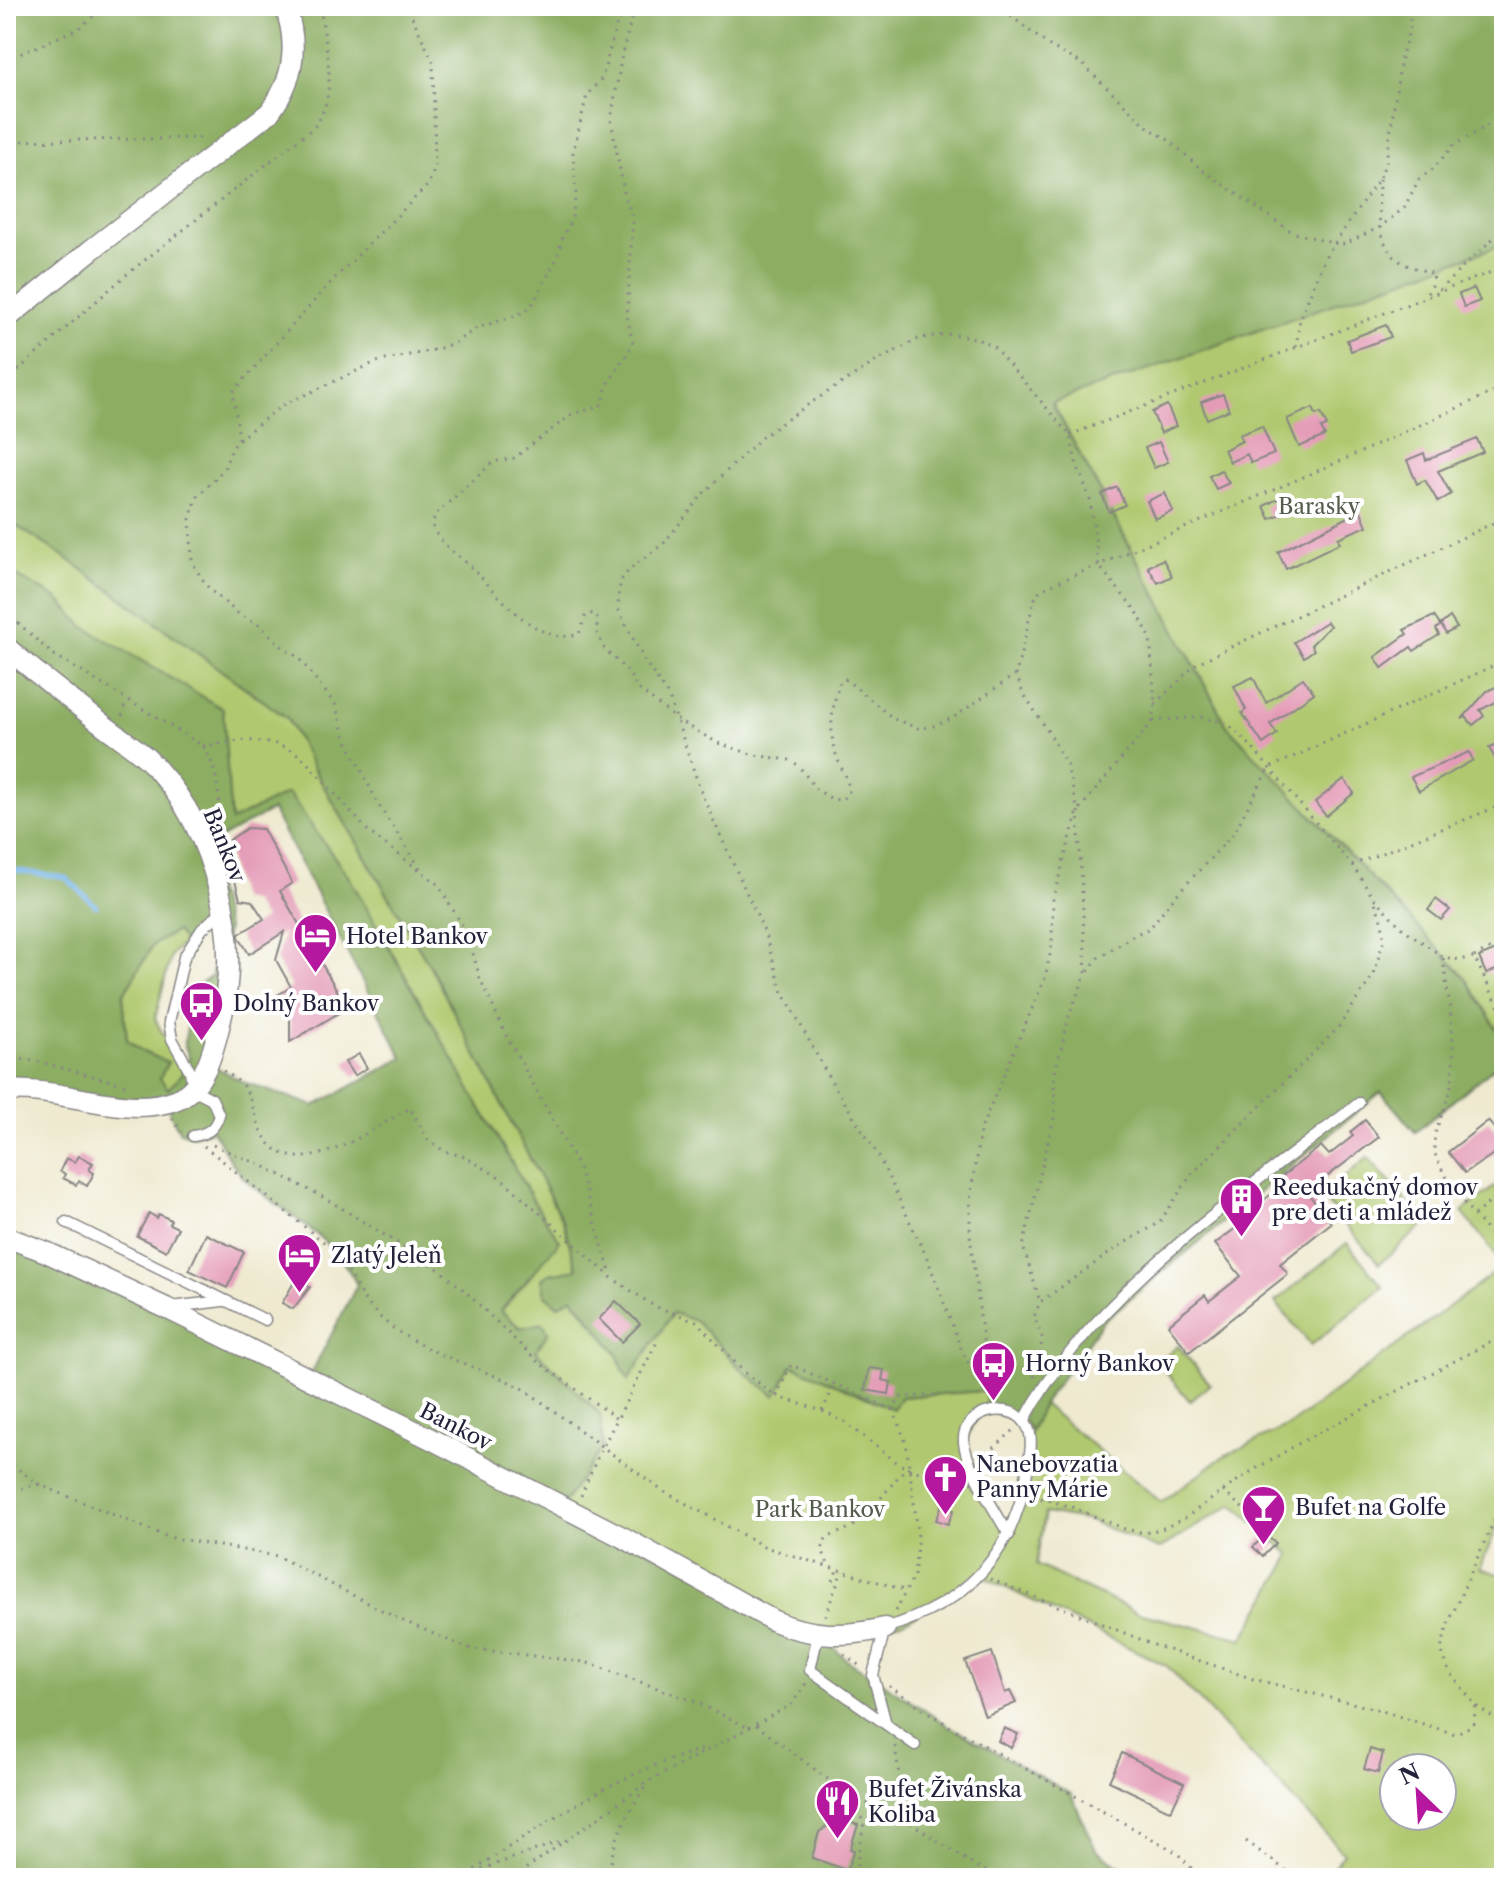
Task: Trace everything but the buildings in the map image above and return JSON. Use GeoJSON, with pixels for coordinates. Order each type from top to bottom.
{"type":"FeatureCollection","features":[{"type":"Feature","properties":{"kind":"street"},"geometry":{"type":"LineString","coordinates":[[6,319],[269,113],[284,94],[291,71],[291,34],[285,6]]}},
{"type":"Feature","properties":{"kind":"street","name":"Bankov"},"geometry":{"type":"LineString","coordinates":[[6,647],[142,754],[172,788],[204,847],[223,909],[229,983],[208,1063],[193,1089]]}},
{"type":"Feature","properties":{"kind":"street"},"geometry":{"type":"LineString","coordinates":[[6,1091],[141,1106],[171,1101],[193,1089]]}},
{"type":"Feature","properties":{"kind":"street","name":"Bankov"},"geometry":{"type":"LineString","coordinates":[[6,1237],[46,1252],[166,1308],[429,1438],[626,1539],[748,1609],[793,1629],[818,1634],[843,1636],[885,1628]]}},
{"type":"Feature","properties":{"kind":"lane"},"geometry":{"type":"LineString","coordinates":[[198,1136],[212,1129],[219,1115],[212,1099],[193,1089],[190,1071],[172,1039],[169,1022],[184,957],[202,929],[223,909]]}},
{"type":"Feature","properties":{"kind":"lane"},"geometry":{"type":"LineString","coordinates":[[1024,1421],[1036,1398],[1101,1315],[1198,1229],[1359,1103]]}},
{"type":"Feature","properties":{"kind":"lane"},"geometry":{"type":"LineString","coordinates":[[66,1222],[265,1320]]}},
{"type":"Feature","properties":{"kind":"lane"},"geometry":{"type":"LineString","coordinates":[[166,1308],[225,1300]]}},
{"type":"Feature","properties":{"kind":"lane"},"geometry":{"type":"LineString","coordinates":[[886,1724],[873,1675],[885,1628],[922,1615],[955,1598],[979,1574],[1009,1535],[1021,1502],[1031,1447],[1030,1432],[1024,1421],[1006,1411],[989,1412],[971,1422],[963,1436],[965,1451],[1009,1535]]}},
{"type":"Feature","properties":{"kind":"lane"},"geometry":{"type":"LineString","coordinates":[[818,1634],[810,1670],[915,1745]]}},
{"type":"Feature","properties":{"kind":"path"},"geometry":{"type":"LineString","coordinates":[[6,60],[79,28],[103,6]]}},
{"type":"Feature","properties":{"kind":"path"},"geometry":{"type":"LineString","coordinates":[[6,381],[126,275],[314,127],[328,100],[329,80],[320,6]]}},
{"type":"Feature","properties":{"kind":"path"},"geometry":{"type":"LineString","coordinates":[[239,439],[233,392],[333,280],[428,185],[435,167],[433,62],[407,6]]}},
{"type":"Feature","properties":{"kind":"path"},"geometry":{"type":"LineString","coordinates":[[420,868],[378,804],[347,741],[335,704],[298,657],[210,590],[192,561],[190,519],[197,497],[224,469],[239,439],[283,405],[376,362],[438,349],[477,328],[518,315],[531,307],[557,258],[572,218],[576,193],[573,152],[587,95],[602,78],[617,23],[629,6]]}},
{"type":"Feature","properties":{"kind":"path"},"geometry":{"type":"LineString","coordinates":[[642,6],[631,21],[611,120],[625,197],[633,217],[627,316],[633,344],[606,387],[603,403],[572,414],[514,458],[493,462],[435,515],[432,525],[446,547],[479,574],[486,585],[531,625],[548,633],[572,636],[579,634],[589,613],[596,615],[596,630],[603,647],[629,673],[636,687],[680,722],[718,743],[754,755],[789,760],[798,765],[816,789],[833,800],[843,799],[849,791],[848,778],[837,758],[830,723],[840,682],[845,679],[894,719],[918,728],[931,727],[953,718],[1016,674]]}},
{"type":"Feature","properties":{"kind":"path"},"geometry":{"type":"LineString","coordinates":[[998,6],[1048,45],[1081,63],[1149,128],[1170,141],[1202,170],[1292,232],[1332,243],[1345,244],[1380,227],[1404,208],[1419,179],[1434,168],[1454,145],[1495,121],[1504,120]]}},
{"type":"Feature","properties":{"kind":"path"},"geometry":{"type":"LineString","coordinates":[[1296,347],[1300,319],[1309,292],[1332,243],[1379,179],[1386,162],[1401,58],[1410,27],[1410,6]]}},
{"type":"Feature","properties":{"kind":"path"},"geometry":{"type":"LineString","coordinates":[[6,141],[209,138]]}},
{"type":"Feature","properties":{"kind":"path"},"geometry":{"type":"LineString","coordinates":[[1379,179],[1380,227],[1388,251],[1403,263],[1434,274],[1433,284],[1425,297]]}},
{"type":"Feature","properties":{"kind":"path"},"geometry":{"type":"LineString","coordinates":[[1436,292],[1504,228]]}},
{"type":"Feature","properties":{"kind":"path"},"geometry":{"type":"LineString","coordinates":[[1070,435],[1504,267]]}},
{"type":"Feature","properties":{"kind":"path"},"geometry":{"type":"LineString","coordinates":[[984,1391],[962,1351],[928,1260],[878,1155],[828,1076],[782,990],[764,931],[702,795],[680,722],[669,697],[644,660],[619,611],[618,597],[621,580],[630,569],[664,543],[704,493],[762,437],[875,362],[920,338],[951,334],[975,338],[993,346],[1070,435],[1090,500],[1099,566],[1137,612],[1150,637],[1155,704],[1153,721],[1078,811],[1053,898],[1052,945],[1045,978],[980,1131],[970,1200],[970,1235],[985,1355],[984,1391],[989,1412]]}},
{"type":"Feature","properties":{"kind":"path"},"geometry":{"type":"LineString","coordinates":[[1086,973],[1078,811],[1067,766],[1023,693],[1016,674],[1034,600],[1040,590],[1504,387]]}},
{"type":"Feature","properties":{"kind":"path"},"geometry":{"type":"LineString","coordinates":[[1155,704],[1197,663],[1504,518]]}},
{"type":"Feature","properties":{"kind":"path"},"geometry":{"type":"LineString","coordinates":[[6,612],[51,653],[203,746],[211,758],[218,781],[219,816]]}},
{"type":"Feature","properties":{"kind":"path"},"geometry":{"type":"LineString","coordinates":[[1040,1302],[1023,1246],[1055,1113],[1054,1077],[1069,1016],[1086,973],[1098,958],[1157,921],[1169,903],[1233,834],[1269,768],[1504,661]]}},
{"type":"Feature","properties":{"kind":"path"},"geometry":{"type":"LineString","coordinates":[[1153,721],[1199,717],[1227,723],[1352,865],[1373,897],[1401,927],[1443,957],[1460,960],[1474,957],[1504,941]]}},
{"type":"Feature","properties":{"kind":"path"},"geometry":{"type":"LineString","coordinates":[[203,746],[246,740],[277,744],[300,755],[370,833],[437,883],[467,933],[480,978],[504,1031],[579,1168],[612,1278]]}},
{"type":"Feature","properties":{"kind":"path"},"geometry":{"type":"LineString","coordinates":[[1352,865],[1504,804]]}},
{"type":"Feature","properties":{"kind":"path"},"geometry":{"type":"LineString","coordinates":[[1036,1398],[1034,1378],[1042,1337],[1034,1317],[1040,1302],[1121,1245],[1159,1223],[1191,1175],[1338,1028],[1374,974],[1384,939],[1382,921],[1373,897]]}},
{"type":"Feature","properties":{"kind":"path"},"geometry":{"type":"LineString","coordinates":[[1443,957],[1452,1033],[1451,1087],[1434,1150],[1438,1164],[1489,1236],[1504,1247]]}},
{"type":"Feature","properties":{"kind":"path"},"geometry":{"type":"LineString","coordinates":[[1474,957],[1504,1017]]}},
{"type":"Feature","properties":{"kind":"path"},"geometry":{"type":"LineString","coordinates":[[6,1057],[41,1062],[133,1087]]}},
{"type":"Feature","properties":{"kind":"path"},"geometry":{"type":"LineString","coordinates":[[208,1063],[243,1082],[266,1143],[285,1155],[296,1157],[332,1151],[410,1108],[428,1140],[501,1178],[612,1278],[654,1306],[696,1321],[744,1372],[776,1396],[845,1422],[900,1465],[985,1491]]}},
{"type":"Feature","properties":{"kind":"path"},"geometry":{"type":"LineString","coordinates":[[171,1101],[169,1112],[180,1132],[198,1136],[223,1151],[261,1165],[325,1198],[436,1267],[537,1361],[617,1419]]}},
{"type":"Feature","properties":{"kind":"path"},"geometry":{"type":"LineString","coordinates":[[198,1136],[336,1252],[368,1305],[396,1328],[448,1360],[524,1389],[630,1470],[765,1547],[907,1591],[918,1555],[918,1533],[906,1443],[893,1409],[791,1365],[776,1396]]}},
{"type":"Feature","properties":{"kind":"path"},"geometry":{"type":"LineString","coordinates":[[1474,1215],[1504,1191]]}},
{"type":"Feature","properties":{"kind":"path"},"geometry":{"type":"LineString","coordinates":[[1021,1502],[1040,1498],[1125,1529],[1145,1533],[1164,1528],[1185,1518],[1303,1441],[1504,1335]]}},
{"type":"Feature","properties":{"kind":"path"},"geometry":{"type":"LineString","coordinates":[[573,1514],[603,1447],[657,1342]]}},
{"type":"Feature","properties":{"kind":"path"},"geometry":{"type":"LineString","coordinates":[[822,1411],[836,1383]]}},
{"type":"Feature","properties":{"kind":"path"},"geometry":{"type":"LineString","coordinates":[[893,1409],[901,1397],[938,1395]]}},
{"type":"Feature","properties":{"kind":"path"},"geometry":{"type":"LineString","coordinates":[[973,1467],[1024,1421]]}},
{"type":"Feature","properties":{"kind":"path"},"geometry":{"type":"LineString","coordinates":[[6,1460],[38,1484],[168,1537],[277,1556],[401,1620],[467,1648],[585,1662],[696,1702],[749,1728]]}},
{"type":"Feature","properties":{"kind":"path"},"geometry":{"type":"LineString","coordinates":[[829,1567],[822,1549],[826,1538],[852,1527],[866,1516],[903,1471],[909,1468]]}},
{"type":"Feature","properties":{"kind":"path"},"geometry":{"type":"LineString","coordinates":[[6,1493],[38,1484]]}},
{"type":"Feature","properties":{"kind":"path"},"geometry":{"type":"LineString","coordinates":[[1223,1491],[1266,1529],[1264,1531]]}},
{"type":"Feature","properties":{"kind":"path"},"geometry":{"type":"LineString","coordinates":[[1504,1498],[1448,1624],[1441,1649],[1449,1671],[1476,1706],[1493,1717],[1504,1719]]}},
{"type":"Feature","properties":{"kind":"path"},"geometry":{"type":"LineString","coordinates":[[1090,1521],[1091,1515]]}},
{"type":"Feature","properties":{"kind":"path"},"geometry":{"type":"LineString","coordinates":[[833,1581],[837,1570]]}},
{"type":"Feature","properties":{"kind":"path"},"geometry":{"type":"LineString","coordinates":[[842,1571],[818,1634],[949,1726],[1176,1852],[1201,1878]]}},
{"type":"Feature","properties":{"kind":"path"},"geometry":{"type":"LineString","coordinates":[[979,1574],[1157,1646],[1253,1679],[1376,1709],[1455,1734],[1473,1725],[1476,1706]]}},
{"type":"Feature","properties":{"kind":"path"},"geometry":{"type":"LineString","coordinates":[[513,1878],[648,1782],[791,1705],[807,1682],[810,1670]]}},
{"type":"Feature","properties":{"kind":"path"},"geometry":{"type":"LineString","coordinates":[[886,1724],[895,1745],[905,1819]]}},
{"type":"Feature","properties":{"kind":"path"},"geometry":{"type":"LineString","coordinates":[[756,1725],[850,1796],[905,1819],[972,1864],[999,1878]]}},
{"type":"Feature","properties":{"kind":"path"},"geometry":{"type":"LineString","coordinates":[[468,1874],[530,1832],[618,1783],[670,1758],[714,1746]]}},
{"type":"Feature","properties":{"kind":"path"},"geometry":{"type":"LineString","coordinates":[[610,1878],[615,1840],[648,1782]]}},
{"type":"Feature","properties":{"kind":"path"},"geometry":{"type":"LineString","coordinates":[[850,1796],[864,1823],[854,1878]]}},
{"type":"Feature","properties":{"kind":"path"},"geometry":{"type":"LineString","coordinates":[[459,1878],[568,1839]]}},
{"type":"Feature","properties":{"kind":"path"},"geometry":{"type":"LineString","coordinates":[[1246,1841],[1296,1878]]}},
{"type":"Feature","properties":{"kind":"green space"},"geometry":{"type":"Polygon","coordinates":[[[6,6],[1504,6],[1504,244],[1052,403],[1227,726],[1466,978],[1504,1041],[1504,1059],[1415,1132],[1381,1092],[1104,1320],[1043,1404],[1030,1432],[1024,1421],[989,1412],[984,1391],[901,1397],[893,1409],[792,1365],[776,1396],[744,1372],[696,1321],[673,1313],[628,1380],[616,1352],[573,1297],[558,1306],[545,1294],[542,1279],[549,1274],[577,1269],[563,1222],[430,966],[317,775],[287,718],[65,557],[6,519],[6,6]]]}},
{"type":"Feature","properties":{"kind":"green space","name":"Barasky"},"geometry":{"type":"Polygon","coordinates":[[[1504,244],[1504,1041],[1466,978],[1227,726],[1052,402],[1504,244]]]}},
{"type":"Feature","properties":{"kind":"green space","name":"Park Bankov"},"geometry":{"type":"Polygon","coordinates":[[[6,519],[65,557],[287,718],[317,775],[430,966],[563,1222],[577,1270],[549,1274],[543,1278],[545,1294],[572,1297],[616,1352],[628,1380],[673,1313],[696,1321],[744,1372],[776,1395],[791,1365],[895,1404],[901,1397],[984,1391],[989,1412],[977,1417],[964,1444],[1009,1534],[1021,1502],[1030,1432],[1043,1404],[1161,1502],[1224,1456],[1288,1426],[1504,1266],[1504,1511],[1480,1568],[1504,1576],[1504,1878],[1325,1878],[1344,1853],[1167,1666],[980,1575],[904,1622],[818,1634],[561,1508],[600,1415],[501,1311],[559,1240],[537,1207],[350,879],[288,793],[231,822],[83,626],[58,599],[6,570],[6,519]],[[1233,1504],[1159,1549],[1090,1521],[1045,1513],[1036,1565],[1138,1613],[1243,1639],[1291,1555],[1233,1504]]]}},
{"type":"Feature","properties":{"kind":"green space"},"geometry":{"type":"Polygon","coordinates":[[[6,570],[58,599],[83,626],[223,709],[231,821],[288,793],[350,879],[537,1207],[560,1241],[501,1311],[520,1328],[542,1323],[549,1331],[536,1351],[600,1414],[603,1447],[561,1507],[818,1634],[847,1660],[949,1726],[1071,1794],[1096,1850],[1137,1878],[6,1878],[6,1237],[308,1380],[357,1285],[336,1253],[323,1240],[243,1177],[212,1130],[193,1136],[180,1132],[169,1112],[171,1102],[6,1091],[6,570]],[[272,810],[204,847],[227,928],[208,1063],[243,1082],[315,1106],[403,1058],[272,810]],[[208,918],[184,942],[176,931],[153,945],[123,995],[127,1040],[143,1052],[168,1062],[160,1078],[168,1089],[183,1073],[189,1058],[184,1043],[196,986],[212,976],[215,945],[208,918]]]}},
{"type":"Feature","properties":{"kind":"green space"},"geometry":{"type":"Polygon","coordinates":[[[176,931],[184,942],[171,955],[155,1019],[183,1073],[168,1089],[160,1078],[167,1062],[143,1052],[127,1040],[123,995],[153,945],[176,931]]]}},
{"type":"Feature","properties":{"kind":"green space"},"geometry":{"type":"Polygon","coordinates":[[[1368,1157],[1425,1224],[1379,1264],[1322,1197],[1368,1157]]]}},
{"type":"Feature","properties":{"kind":"green space"},"geometry":{"type":"Polygon","coordinates":[[[1504,1179],[1504,1265],[1462,1212],[1504,1179]]]}},
{"type":"Feature","properties":{"kind":"green space"},"geometry":{"type":"Polygon","coordinates":[[[1347,1243],[1383,1287],[1311,1345],[1275,1302],[1347,1243]]]}},
{"type":"Feature","properties":{"kind":"green space"},"geometry":{"type":"Polygon","coordinates":[[[1178,1346],[1210,1384],[1190,1401],[1158,1363],[1178,1346]]]}},
{"type":"Feature","properties":{"kind":"waterway"},"geometry":{"type":"LineString","coordinates":[[6,869],[66,878],[96,906]]}},
{"type":"Feature","properties":{"kind":"place","name":"Hotel Bankov"},"geometry":{"type":"Point","coordinates":[315,975]}},
{"type":"Feature","properties":{"kind":"place","name":"Dolný Bankov"},"geometry":{"type":"Point","coordinates":[202,1042]}},
{"type":"Feature","properties":{"kind":"place","name":"Reedukačný domov pre deti a mládež"},"geometry":{"type":"Point","coordinates":[1241,1239]}},
{"type":"Feature","properties":{"kind":"place","name":"Zlatý Jeleň"},"geometry":{"type":"Point","coordinates":[300,1294]}},
{"type":"Feature","properties":{"kind":"place","name":"Horný Bankov"},"geometry":{"type":"Point","coordinates":[994,1402]}},
{"type":"Feature","properties":{"kind":"place","name":"Nanebovzatia Panny Márie"},"geometry":{"type":"Point","coordinates":[945,1516]}},
{"type":"Feature","properties":{"kind":"place","name":"Bufet na Golfe"},"geometry":{"type":"Point","coordinates":[1264,1546]}},
{"type":"Feature","properties":{"kind":"place","name":"Bufet Živánska Koliba"},"geometry":{"type":"Point","coordinates":[837,1841]}}]}
